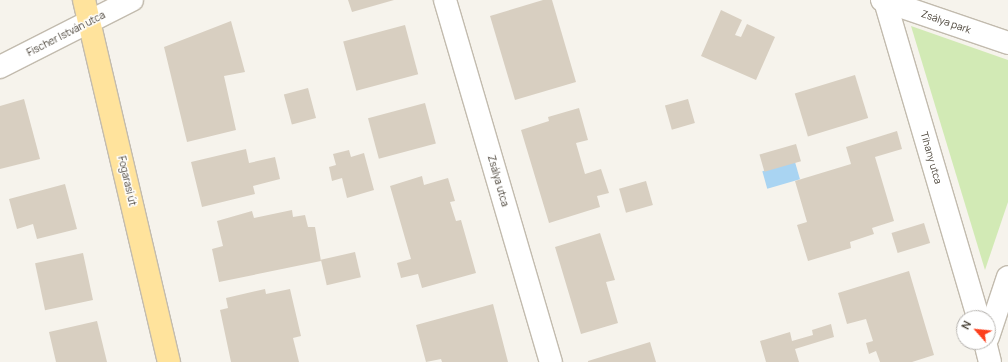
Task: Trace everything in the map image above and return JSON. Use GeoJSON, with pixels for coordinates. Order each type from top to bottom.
{"type":"FeatureCollection","features":[{"type":"Feature","properties":{"kind":"main road","name":"Fogarasi út"},"geometry":{"type":"LineString","coordinates":[[84,0],[170,362]]}},
{"type":"Feature","properties":{"kind":"street","name":"Fischer István utca"},"geometry":{"type":"LineString","coordinates":[[0,67],[90,23],[132,0]]}},
{"type":"Feature","properties":{"kind":"street","name":"Zsálya utca"},"geometry":{"type":"LineString","coordinates":[[446,0],[552,362]]}},
{"type":"Feature","properties":{"kind":"street","name":"Zsálya park"},"geometry":{"type":"LineString","coordinates":[[884,0],[1008,43]]}},
{"type":"Feature","properties":{"kind":"street","name":"Tihany utca"},"geometry":{"type":"LineString","coordinates":[[884,0],[976,310]]}},
{"type":"Feature","properties":{"kind":"street"},"geometry":{"type":"LineString","coordinates":[[996,316],[1008,277]]}},
{"type":"Feature","properties":{"kind":"green space"},"geometry":{"type":"Polygon","coordinates":[[[911,26],[1008,60],[1008,202],[985,270],[911,26]]]}},
{"type":"Feature","properties":{"kind":"water"},"geometry":{"type":"Polygon","coordinates":[[[795,162],[800,179],[767,189],[762,171],[795,162]]]}},
{"type":"Feature","properties":{"kind":"building"},"geometry":{"type":"Polygon","coordinates":[[[348,0],[394,0],[352,12],[348,0]]]}},
{"type":"Feature","properties":{"kind":"building"},"geometry":{"type":"Polygon","coordinates":[[[543,0],[552,0],[576,82],[515,100],[490,16],[543,0]]]}},
{"type":"Feature","properties":{"kind":"building"},"geometry":{"type":"Polygon","coordinates":[[[721,10],[742,20],[735,35],[741,37],[747,24],[775,37],[756,80],[701,56],[721,10]]]}},
{"type":"Feature","properties":{"kind":"building"},"geometry":{"type":"Polygon","coordinates":[[[231,21],[245,72],[224,76],[236,130],[187,142],[164,47],[231,21]]]}},
{"type":"Feature","properties":{"kind":"building"},"geometry":{"type":"Polygon","coordinates":[[[405,25],[418,74],[356,91],[343,42],[405,25]]]}},
{"type":"Feature","properties":{"kind":"building"},"geometry":{"type":"Polygon","coordinates":[[[855,75],[868,118],[808,136],[795,93],[855,75]]]}},
{"type":"Feature","properties":{"kind":"building"},"geometry":{"type":"Polygon","coordinates":[[[308,88],[316,118],[292,124],[284,94],[308,88]]]}},
{"type":"Feature","properties":{"kind":"building"},"geometry":{"type":"Polygon","coordinates":[[[24,99],[40,159],[0,169],[0,106],[24,99]]]}},
{"type":"Feature","properties":{"kind":"building"},"geometry":{"type":"Polygon","coordinates":[[[688,99],[695,123],[672,130],[665,106],[688,99]]]}},
{"type":"Feature","properties":{"kind":"building"},"geometry":{"type":"Polygon","coordinates":[[[425,103],[436,144],[379,159],[368,118],[425,103]]]}},
{"type":"Feature","properties":{"kind":"building"},"geometry":{"type":"Polygon","coordinates":[[[579,108],[588,140],[576,143],[585,174],[601,169],[609,193],[597,196],[600,207],[549,223],[521,130],[549,121],[548,117],[579,108]]]}},
{"type":"Feature","properties":{"kind":"building"},"geometry":{"type":"Polygon","coordinates":[[[897,131],[902,149],[875,157],[894,221],[872,228],[874,234],[850,242],[851,248],[808,261],[797,225],[807,222],[795,181],[851,164],[846,147],[897,131]]]}},
{"type":"Feature","properties":{"kind":"building"},"geometry":{"type":"Polygon","coordinates":[[[796,144],[801,161],[764,172],[759,154],[796,144]]]}},
{"type":"Feature","properties":{"kind":"building"},"geometry":{"type":"Polygon","coordinates":[[[246,149],[249,163],[275,157],[280,179],[253,186],[255,194],[202,207],[191,162],[246,149]]]}},
{"type":"Feature","properties":{"kind":"building"},"geometry":{"type":"Polygon","coordinates":[[[349,150],[351,157],[364,153],[374,190],[347,198],[342,178],[332,181],[329,167],[336,165],[333,154],[349,150]]]}},
{"type":"Feature","properties":{"kind":"building"},"geometry":{"type":"Polygon","coordinates":[[[422,176],[424,185],[448,178],[455,201],[450,202],[456,221],[461,220],[476,273],[422,288],[418,274],[401,278],[397,263],[411,259],[390,186],[422,176]]]}},
{"type":"Feature","properties":{"kind":"building"},"geometry":{"type":"Polygon","coordinates":[[[646,181],[653,205],[626,213],[619,189],[646,181]]]}},
{"type":"Feature","properties":{"kind":"building"},"geometry":{"type":"Polygon","coordinates":[[[65,184],[77,229],[37,239],[33,224],[17,229],[9,199],[65,184]]]}},
{"type":"Feature","properties":{"kind":"building"},"geometry":{"type":"Polygon","coordinates":[[[292,210],[293,217],[305,215],[308,227],[315,227],[321,261],[219,282],[212,249],[223,246],[217,221],[252,211],[254,218],[292,210]]]}},
{"type":"Feature","properties":{"kind":"building"},"geometry":{"type":"Polygon","coordinates":[[[924,223],[930,243],[898,253],[891,233],[924,223]]]}},
{"type":"Feature","properties":{"kind":"building"},"geometry":{"type":"Polygon","coordinates":[[[600,233],[615,280],[606,282],[618,323],[581,334],[555,247],[600,233]]]}},
{"type":"Feature","properties":{"kind":"building"},"geometry":{"type":"Polygon","coordinates":[[[355,252],[361,277],[327,285],[321,260],[355,252]]]}},
{"type":"Feature","properties":{"kind":"building"},"geometry":{"type":"Polygon","coordinates":[[[83,253],[93,300],[45,310],[35,263],[83,253]]]}},
{"type":"Feature","properties":{"kind":"building"},"geometry":{"type":"Polygon","coordinates":[[[909,271],[934,355],[912,362],[880,362],[876,351],[869,354],[866,343],[873,341],[866,319],[847,324],[838,293],[909,271]]]}},
{"type":"Feature","properties":{"kind":"building"},"geometry":{"type":"Polygon","coordinates":[[[265,289],[266,294],[290,289],[301,336],[293,338],[299,362],[231,362],[220,310],[228,308],[226,298],[265,289]]]}},
{"type":"Feature","properties":{"kind":"building"},"geometry":{"type":"Polygon","coordinates":[[[493,304],[508,362],[442,362],[441,359],[426,362],[416,325],[493,304]]]}},
{"type":"Feature","properties":{"kind":"building"},"geometry":{"type":"Polygon","coordinates":[[[97,321],[107,362],[56,362],[49,332],[97,321]]]}},
{"type":"Feature","properties":{"kind":"building"},"geometry":{"type":"Polygon","coordinates":[[[831,324],[834,337],[795,349],[799,362],[766,362],[760,341],[790,332],[792,341],[813,335],[812,330],[831,324]]]}},
{"type":"Feature","properties":{"kind":"building"},"geometry":{"type":"Polygon","coordinates":[[[650,342],[656,362],[588,362],[588,361],[650,342]]]}}]}
